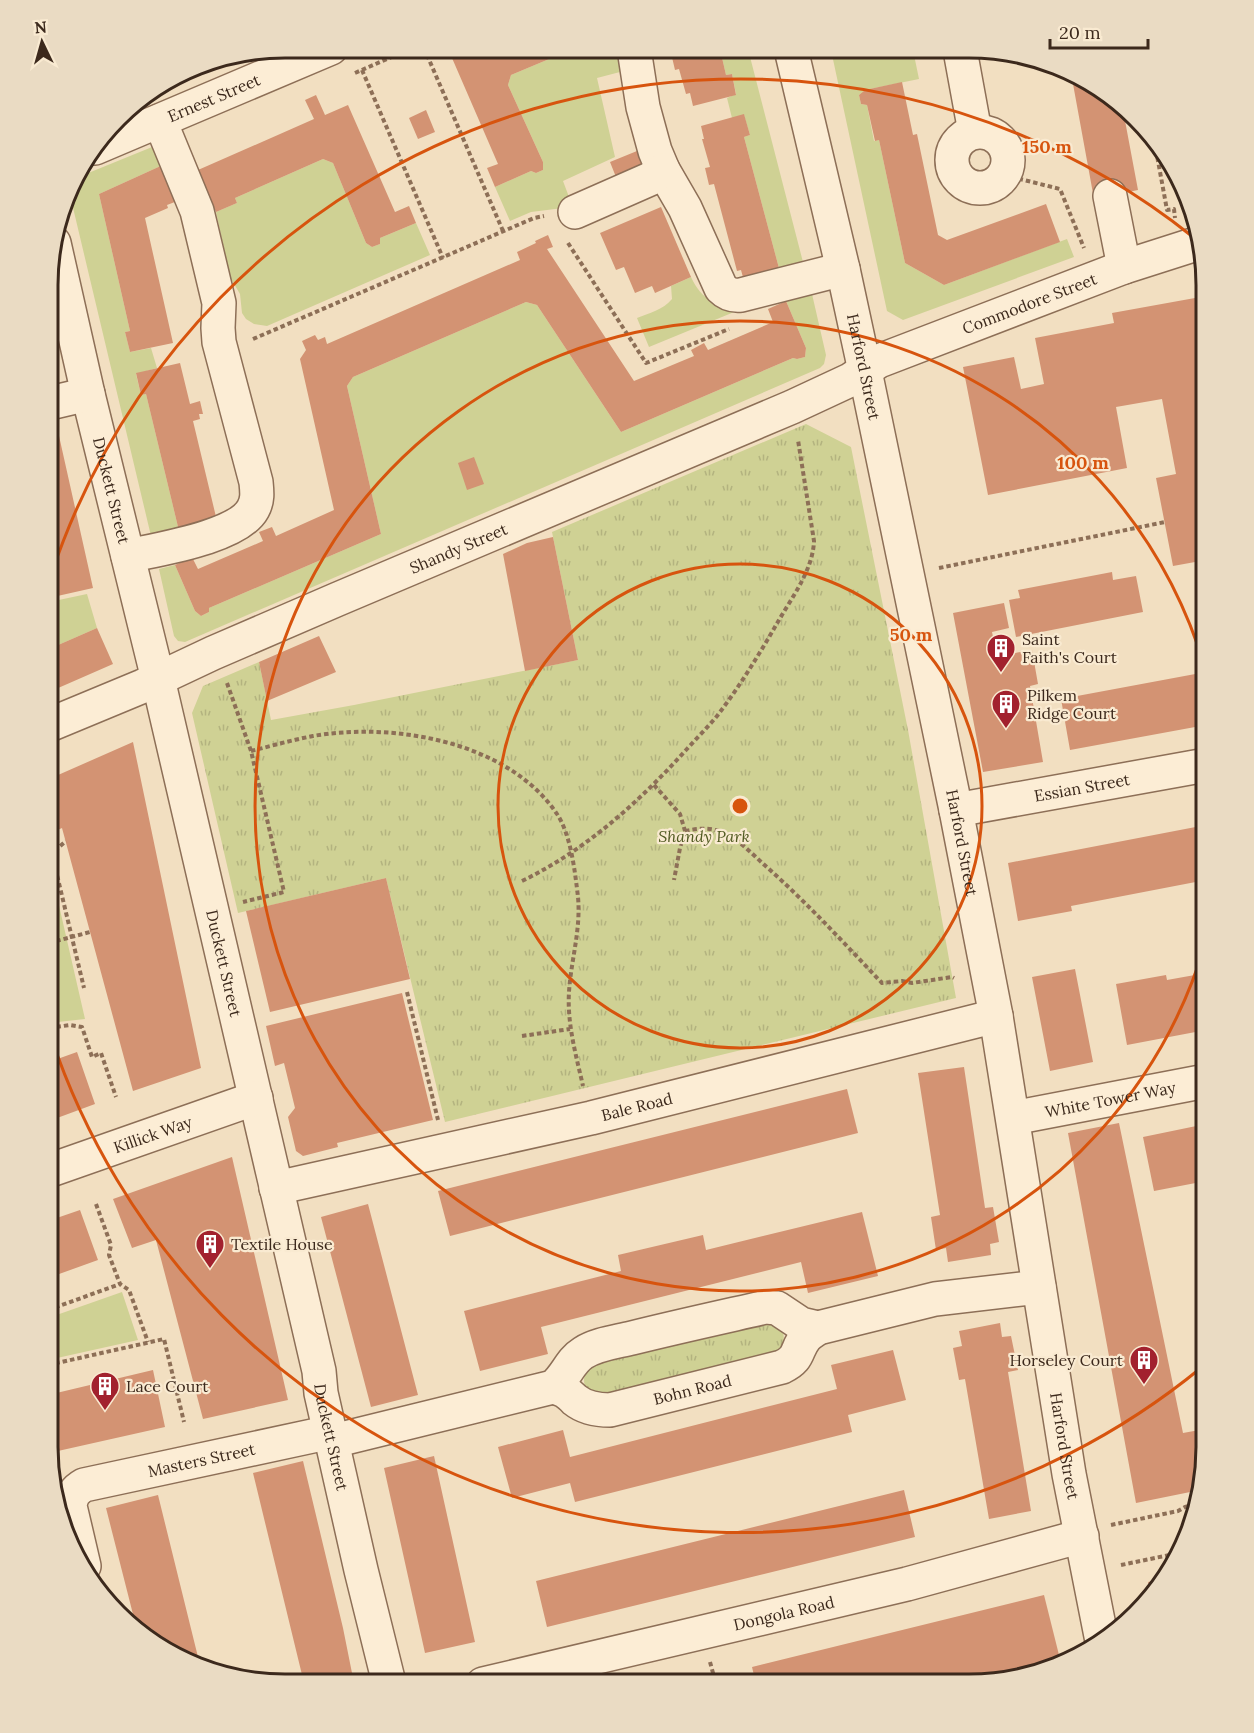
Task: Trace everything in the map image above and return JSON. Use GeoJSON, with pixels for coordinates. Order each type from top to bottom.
{"type":"FeatureCollection","features":[{"type":"Feature","properties":{"kind":"street","name":"Ernest Street"},"geometry":{"type":"LineString","coordinates":[[110,142],[308,58]]}},
{"type":"Feature","properties":{"kind":"street"},"geometry":{"type":"LineString","coordinates":[[635,58],[643,106],[655,151],[685,208],[721,288],[729,294],[741,295],[843,269]]}},
{"type":"Feature","properties":{"kind":"street","name":"Harford Street"},"geometry":{"type":"LineString","coordinates":[[793,58],[843,269],[956,810],[996,1016],[1069,1474],[1092,1532],[1101,1632]]}},
{"type":"Feature","properties":{"kind":"street"},"geometry":{"type":"LineString","coordinates":[[961,58],[975,132]]}},
{"type":"Feature","properties":{"kind":"street"},"geometry":{"type":"LineString","coordinates":[[129,556],[207,537],[234,527],[253,509],[257,496],[256,482],[228,370],[221,352],[218,328],[219,303],[197,210],[160,121]]}},
{"type":"Feature","properties":{"kind":"street"},"geometry":{"type":"LineString","coordinates":[[975,132],[993,135],[1006,148],[1008,158],[1004,175],[998,182],[981,188],[972,187],[963,182],[953,168],[952,158],[959,141],[975,132]]}},
{"type":"Feature","properties":{"kind":"street"},"geometry":{"type":"LineString","coordinates":[[562,214],[650,179],[663,170]]}},
{"type":"Feature","properties":{"kind":"street"},"geometry":{"type":"LineString","coordinates":[[1110,196],[1124,267]]}},
{"type":"Feature","properties":{"kind":"street","name":"Commodore Street"},"geometry":{"type":"LineString","coordinates":[[865,371],[879,362],[1124,267],[1187,234]]}},
{"type":"Feature","properties":{"kind":"street","name":"Duckett Street"},"geometry":{"type":"LineString","coordinates":[[59,267],[256,1098],[319,1371],[321,1393],[361,1570],[387,1674]]}},
{"type":"Feature","properties":{"kind":"street","name":"Shandy Street"},"geometry":{"type":"LineString","coordinates":[[58,721],[792,407],[865,371]]}},
{"type":"Feature","properties":{"kind":"street"},"geometry":{"type":"LineString","coordinates":[[58,401],[88,394]]}},
{"type":"Feature","properties":{"kind":"street","name":"Essian Street"},"geometry":{"type":"LineString","coordinates":[[956,810],[1196,767]]}},
{"type":"Feature","properties":{"kind":"street","name":"Bale Road"},"geometry":{"type":"LineString","coordinates":[[276,1188],[591,1118],[996,1016]]}},
{"type":"Feature","properties":{"kind":"street","name":"White Tower Way"},"geometry":{"type":"LineString","coordinates":[[1013,1118],[1196,1083]]}},
{"type":"Feature","properties":{"kind":"street","name":"Killick Way"},"geometry":{"type":"LineString","coordinates":[[58,1167],[256,1098]]}},
{"type":"Feature","properties":{"kind":"street"},"geometry":{"type":"LineString","coordinates":[[332,1437],[553,1387],[560,1382],[574,1361],[583,1353],[594,1348],[766,1307],[777,1308],[801,1324],[818,1328],[935,1299],[1039,1287]]}},
{"type":"Feature","properties":{"kind":"street","name":"Bohn Road"},"geometry":{"type":"LineString","coordinates":[[553,1387],[596,1410],[610,1410],[782,1367],[791,1363],[797,1356],[805,1338],[818,1328]]}},
{"type":"Feature","properties":{"kind":"street","name":"Masters Street"},"geometry":{"type":"LineString","coordinates":[[77,1537],[70,1500],[74,1493],[84,1485],[332,1437]]}},
{"type":"Feature","properties":{"kind":"street","name":"Dongola Road"},"geometry":{"type":"LineString","coordinates":[[525,1674],[907,1584],[1092,1532]]}},
{"type":"Feature","properties":{"kind":"path"},"geometry":{"type":"LineString","coordinates":[[428,58],[503,231]]}},
{"type":"Feature","properties":{"kind":"path"},"geometry":{"type":"LineString","coordinates":[[362,70],[442,258]]}},
{"type":"Feature","properties":{"kind":"path"},"geometry":{"type":"LineString","coordinates":[[1158,162],[1167,210],[1174,209],[1187,234]]}},
{"type":"Feature","properties":{"kind":"path"},"geometry":{"type":"LineString","coordinates":[[1004,175],[1060,189],[1087,256]]}},
{"type":"Feature","properties":{"kind":"path"},"geometry":{"type":"LineString","coordinates":[[221,352],[534,218],[562,214],[646,363],[734,327]]}},
{"type":"Feature","properties":{"kind":"path"},"geometry":{"type":"LineString","coordinates":[[522,881],[570,853],[625,811],[654,785],[716,717],[739,685],[795,593],[813,552],[814,541],[792,407]]}},
{"type":"Feature","properties":{"kind":"path"},"geometry":{"type":"LineString","coordinates":[[932,570],[1165,522]]}},
{"type":"Feature","properties":{"kind":"path"},"geometry":{"type":"LineString","coordinates":[[211,909],[284,892],[251,751],[225,677],[213,653]]}},
{"type":"Feature","properties":{"kind":"path"},"geometry":{"type":"LineString","coordinates":[[251,751],[313,736],[374,732],[423,737],[464,747],[494,760],[520,775],[542,797],[557,814],[566,836],[575,878],[579,916],[568,1012],[591,1118]]}},
{"type":"Feature","properties":{"kind":"path"},"geometry":{"type":"LineString","coordinates":[[654,785],[680,814],[685,831],[674,880]]}},
{"type":"Feature","properties":{"kind":"path"},"geometry":{"type":"LineString","coordinates":[[685,831],[698,828],[714,830],[737,841],[799,896],[882,983],[902,981],[912,983],[952,977],[960,982]]}},
{"type":"Feature","properties":{"kind":"path"},"geometry":{"type":"LineString","coordinates":[[58,848],[66,841]]}},
{"type":"Feature","properties":{"kind":"path"},"geometry":{"type":"LineString","coordinates":[[58,884],[84,988]]}},
{"type":"Feature","properties":{"kind":"path"},"geometry":{"type":"LineString","coordinates":[[58,941],[90,932]]}},
{"type":"Feature","properties":{"kind":"path"},"geometry":{"type":"LineString","coordinates":[[407,992],[437,1118]]}},
{"type":"Feature","properties":{"kind":"path"},"geometry":{"type":"LineString","coordinates":[[58,1027],[70,1025],[81,1027],[92,1057],[101,1053],[116,1097]]}},
{"type":"Feature","properties":{"kind":"path"},"geometry":{"type":"LineString","coordinates":[[522,1036],[570,1029]]}},
{"type":"Feature","properties":{"kind":"path"},"geometry":{"type":"LineString","coordinates":[[96,1204],[111,1245],[109,1255],[120,1284],[129,1290],[148,1342]]}},
{"type":"Feature","properties":{"kind":"path"},"geometry":{"type":"LineString","coordinates":[[58,1306],[120,1284]]}},
{"type":"Feature","properties":{"kind":"path"},"geometry":{"type":"LineString","coordinates":[[58,1363],[164,1339],[184,1422]]}},
{"type":"Feature","properties":{"kind":"path"},"geometry":{"type":"LineString","coordinates":[[1092,1532],[1178,1512],[1188,1505]]}},
{"type":"Feature","properties":{"kind":"path"},"geometry":{"type":"LineString","coordinates":[[1110,1567],[1168,1555]]}},
{"type":"Feature","properties":{"kind":"green space"},"geometry":{"type":"Polygon","coordinates":[[[552,58],[620,58],[620,72],[597,78],[615,157],[563,181],[572,205],[531,212],[510,221],[495,187],[531,171],[536,173],[543,170],[543,162],[508,85],[511,75],[552,58]]]}},
{"type":"Feature","properties":{"kind":"green space"},"geometry":{"type":"Polygon","coordinates":[[[722,58],[750,58],[804,266],[780,272],[744,137],[750,135],[744,115],[732,118],[727,98],[736,94],[732,74],[726,75],[722,58]]]}},
{"type":"Feature","properties":{"kind":"green space"},"geometry":{"type":"Polygon","coordinates":[[[833,58],[915,58],[919,79],[865,90],[859,95],[861,104],[867,105],[874,141],[879,140],[905,263],[944,285],[1067,239],[1074,257],[903,320],[887,311],[833,58]]]}},
{"type":"Feature","properties":{"kind":"green space"},"geometry":{"type":"Polygon","coordinates":[[[157,145],[165,164],[99,194],[130,331],[125,332],[130,352],[151,348],[157,368],[136,374],[141,395],[146,394],[179,531],[151,536],[73,207],[89,173],[157,145]]]}},
{"type":"Feature","properties":{"kind":"green space"},"geometry":{"type":"Polygon","coordinates":[[[323,159],[333,163],[366,243],[372,247],[380,244],[380,238],[416,223],[430,255],[267,326],[254,324],[242,313],[240,294],[230,277],[216,212],[237,203],[235,198],[323,159]]]}},
{"type":"Feature","properties":{"kind":"green space"},"geometry":{"type":"Polygon","coordinates":[[[691,277],[695,285],[710,300],[739,310],[649,347],[637,318],[664,306],[672,299],[671,286],[691,277]]]}},
{"type":"Feature","properties":{"kind":"green space"},"geometry":{"type":"Polygon","coordinates":[[[812,294],[826,355],[824,364],[820,368],[185,642],[178,641],[174,636],[159,569],[175,565],[195,611],[201,616],[209,612],[209,608],[381,534],[347,386],[353,377],[526,302],[537,305],[621,432],[793,358],[805,357],[806,348],[786,301],[812,294]]]}},
{"type":"Feature","properties":{"kind":"green space","name":"Shandy Park"},"geometry":{"type":"Polygon","coordinates":[[[806,424],[851,447],[908,730],[956,998],[445,1122],[386,878],[238,913],[192,713],[203,686],[259,662],[271,720],[578,660],[552,532],[806,424]]]}},
{"type":"Feature","properties":{"kind":"green space"},"geometry":{"type":"Polygon","coordinates":[[[87,594],[97,628],[58,645],[58,600],[87,594]]]}},
{"type":"Feature","properties":{"kind":"green space"},"geometry":{"type":"Polygon","coordinates":[[[58,901],[85,1019],[58,1022],[58,901]]]}},
{"type":"Feature","properties":{"kind":"green space"},"geometry":{"type":"Polygon","coordinates":[[[122,1292],[138,1340],[58,1358],[58,1314],[122,1292]]]}},
{"type":"Feature","properties":{"kind":"green space"},"geometry":{"type":"Polygon","coordinates":[[[762,1321],[781,1327],[783,1341],[776,1354],[606,1396],[587,1391],[585,1387],[584,1377],[591,1364],[762,1321]]]}},
{"type":"Feature","properties":{"kind":"building"},"geometry":{"type":"Polygon","coordinates":[[[452,58],[552,58],[511,75],[508,85],[543,162],[543,170],[536,173],[531,171],[495,187],[487,168],[498,164],[452,58]]]}},
{"type":"Feature","properties":{"kind":"building"},"geometry":{"type":"Polygon","coordinates":[[[672,58],[722,58],[726,75],[732,74],[736,95],[693,106],[690,93],[686,94],[679,69],[675,70],[672,58]]]}},
{"type":"Feature","properties":{"kind":"building"},"geometry":{"type":"Polygon","coordinates":[[[902,82],[913,135],[917,134],[938,235],[947,240],[1046,204],[1060,242],[944,285],[905,263],[879,140],[875,141],[867,105],[861,104],[859,95],[865,90],[902,82]]]}},
{"type":"Feature","properties":{"kind":"building"},"geometry":{"type":"Polygon","coordinates":[[[1073,84],[1107,105],[1125,122],[1138,190],[1094,199],[1073,84]]]}},
{"type":"Feature","properties":{"kind":"building"},"geometry":{"type":"Polygon","coordinates":[[[316,95],[325,115],[348,105],[395,212],[409,206],[416,223],[380,238],[380,244],[372,247],[366,243],[333,163],[323,159],[235,198],[237,203],[216,212],[198,170],[314,119],[305,100],[316,95]]]}},
{"type":"Feature","properties":{"kind":"building"},"geometry":{"type":"Polygon","coordinates":[[[426,110],[435,132],[418,139],[409,118],[426,110]]]}},
{"type":"Feature","properties":{"kind":"building"},"geometry":{"type":"Polygon","coordinates":[[[744,114],[750,135],[744,137],[780,272],[744,281],[741,270],[737,271],[714,184],[709,185],[705,168],[710,167],[702,139],[704,139],[701,126],[744,114]]]}},
{"type":"Feature","properties":{"kind":"building"},"geometry":{"type":"Polygon","coordinates":[[[637,151],[643,167],[616,177],[610,162],[637,151]]]}},
{"type":"Feature","properties":{"kind":"building"},"geometry":{"type":"Polygon","coordinates":[[[165,164],[180,200],[145,218],[173,343],[130,352],[125,332],[130,331],[99,194],[165,164]]]}},
{"type":"Feature","properties":{"kind":"building"},"geometry":{"type":"Polygon","coordinates":[[[661,207],[691,277],[655,293],[652,286],[635,293],[624,267],[616,270],[600,233],[661,207]]]}},
{"type":"Feature","properties":{"kind":"building"},"geometry":{"type":"Polygon","coordinates":[[[548,235],[553,247],[547,249],[634,381],[694,356],[691,350],[704,343],[708,350],[773,322],[768,309],[786,301],[806,348],[805,357],[793,358],[621,432],[537,305],[526,302],[353,377],[347,386],[381,534],[209,608],[209,612],[201,616],[195,611],[175,565],[192,557],[198,569],[263,541],[259,532],[272,527],[276,536],[334,510],[300,359],[306,350],[302,341],[315,335],[318,340],[325,337],[327,344],[520,260],[517,252],[548,235]]]}},
{"type":"Feature","properties":{"kind":"building"},"geometry":{"type":"Polygon","coordinates":[[[1196,298],[1196,562],[1173,566],[1156,478],[1176,474],[1162,399],[1116,407],[1127,468],[988,495],[963,367],[1014,357],[1021,389],[1044,384],[1035,338],[1114,323],[1112,313],[1196,298]]]}},
{"type":"Feature","properties":{"kind":"building"},"geometry":{"type":"Polygon","coordinates":[[[180,363],[190,404],[200,401],[203,414],[199,414],[200,419],[193,421],[217,521],[179,531],[146,394],[141,395],[136,373],[180,363]]]}},
{"type":"Feature","properties":{"kind":"building"},"geometry":{"type":"Polygon","coordinates":[[[58,431],[93,588],[58,596],[58,431]]]}},
{"type":"Feature","properties":{"kind":"building"},"geometry":{"type":"Polygon","coordinates":[[[474,457],[484,484],[467,490],[458,463],[474,457]]]}},
{"type":"Feature","properties":{"kind":"building"},"geometry":{"type":"Polygon","coordinates":[[[553,537],[578,660],[525,671],[503,554],[527,543],[553,537]]]}},
{"type":"Feature","properties":{"kind":"building"},"geometry":{"type":"Polygon","coordinates":[[[1112,572],[1113,580],[1136,576],[1143,612],[1016,637],[1009,600],[1020,598],[1018,590],[1112,572]]]}},
{"type":"Feature","properties":{"kind":"building"},"geometry":{"type":"Polygon","coordinates":[[[1004,603],[1009,628],[992,632],[997,656],[1032,650],[1038,684],[1030,686],[1043,762],[983,772],[953,613],[1004,603]]]}},
{"type":"Feature","properties":{"kind":"building"},"geometry":{"type":"Polygon","coordinates":[[[97,628],[113,664],[58,688],[58,645],[97,628]]]}},
{"type":"Feature","properties":{"kind":"building"},"geometry":{"type":"Polygon","coordinates":[[[319,636],[336,672],[267,701],[259,662],[319,636]]]}},
{"type":"Feature","properties":{"kind":"building"},"geometry":{"type":"Polygon","coordinates":[[[1196,674],[1196,727],[1070,750],[1061,699],[1196,674]]]}},
{"type":"Feature","properties":{"kind":"building"},"geometry":{"type":"Polygon","coordinates":[[[133,742],[201,1068],[133,1091],[62,828],[58,830],[58,775],[133,742]]]}},
{"type":"Feature","properties":{"kind":"building"},"geometry":{"type":"Polygon","coordinates":[[[1196,827],[1196,882],[1071,906],[1072,911],[1018,921],[1008,863],[1196,827]]]}},
{"type":"Feature","properties":{"kind":"building"},"geometry":{"type":"Polygon","coordinates":[[[386,878],[410,979],[270,1012],[246,911],[386,878]]]}},
{"type":"Feature","properties":{"kind":"building"},"geometry":{"type":"Polygon","coordinates":[[[1075,969],[1093,1062],[1050,1071],[1032,977],[1075,969]]]}},
{"type":"Feature","properties":{"kind":"building"},"geometry":{"type":"Polygon","coordinates":[[[1166,975],[1167,980],[1196,975],[1196,1032],[1127,1045],[1116,984],[1166,975]]]}},
{"type":"Feature","properties":{"kind":"building"},"geometry":{"type":"Polygon","coordinates":[[[402,993],[433,1120],[337,1143],[338,1147],[303,1156],[296,1151],[288,1117],[295,1108],[284,1063],[275,1066],[266,1026],[402,993]]]}},
{"type":"Feature","properties":{"kind":"building"},"geometry":{"type":"Polygon","coordinates":[[[77,1052],[95,1104],[58,1118],[58,1059],[77,1052]]]}},
{"type":"Feature","properties":{"kind":"building"},"geometry":{"type":"Polygon","coordinates":[[[964,1067],[985,1208],[993,1207],[999,1242],[990,1244],[991,1255],[948,1262],[946,1248],[936,1250],[931,1217],[940,1215],[918,1073],[964,1067]]]}},
{"type":"Feature","properties":{"kind":"building"},"geometry":{"type":"Polygon","coordinates":[[[847,1089],[858,1133],[450,1236],[438,1191],[847,1089]]]}},
{"type":"Feature","properties":{"kind":"building","name":"Horseley Court"},"geometry":{"type":"Polygon","coordinates":[[[1119,1123],[1183,1433],[1196,1431],[1194,1477],[1191,1492],[1136,1503],[1068,1133],[1119,1123]]]}},
{"type":"Feature","properties":{"kind":"building"},"geometry":{"type":"Polygon","coordinates":[[[1196,1126],[1196,1183],[1154,1191],[1143,1137],[1196,1126]]]}},
{"type":"Feature","properties":{"kind":"building","name":"Textile House"},"geometry":{"type":"Polygon","coordinates":[[[232,1157],[288,1400],[203,1419],[156,1240],[132,1248],[113,1199],[232,1157]]]}},
{"type":"Feature","properties":{"kind":"building"},"geometry":{"type":"Polygon","coordinates":[[[368,1204],[418,1395],[371,1407],[321,1217],[368,1204]]]}},
{"type":"Feature","properties":{"kind":"building"},"geometry":{"type":"Polygon","coordinates":[[[80,1210],[98,1260],[58,1274],[58,1218],[80,1210]]]}},
{"type":"Feature","properties":{"kind":"building"},"geometry":{"type":"Polygon","coordinates":[[[862,1212],[878,1276],[808,1293],[801,1262],[541,1327],[548,1354],[480,1371],[464,1311],[621,1271],[618,1255],[703,1235],[706,1250],[862,1212]]]}},
{"type":"Feature","properties":{"kind":"building"},"geometry":{"type":"Polygon","coordinates":[[[1000,1323],[1002,1337],[1011,1336],[1018,1370],[1008,1372],[1031,1511],[989,1519],[965,1379],[959,1380],[953,1348],[962,1346],[959,1331],[1000,1323]]]}},
{"type":"Feature","properties":{"kind":"building"},"geometry":{"type":"Polygon","coordinates":[[[893,1350],[906,1400],[848,1415],[852,1432],[575,1502],[570,1483],[512,1498],[498,1447],[563,1430],[570,1457],[837,1389],[831,1365],[893,1350]]]}},
{"type":"Feature","properties":{"kind":"building","name":"Lace Court"},"geometry":{"type":"Polygon","coordinates":[[[153,1370],[165,1427],[58,1451],[58,1393],[153,1370]]]}},
{"type":"Feature","properties":{"kind":"building"},"geometry":{"type":"Polygon","coordinates":[[[434,1456],[475,1642],[425,1653],[384,1468],[434,1456]]]}},
{"type":"Feature","properties":{"kind":"building"},"geometry":{"type":"Polygon","coordinates":[[[303,1461],[352,1674],[302,1674],[253,1473],[303,1461]]]}},
{"type":"Feature","properties":{"kind":"building"},"geometry":{"type":"Polygon","coordinates":[[[904,1490],[915,1537],[547,1627],[536,1581],[904,1490]]]}},
{"type":"Feature","properties":{"kind":"building"},"geometry":{"type":"Polygon","coordinates":[[[158,1495],[198,1657],[172,1644],[147,1628],[133,1616],[106,1508],[158,1495]]]}},
{"type":"Feature","properties":{"kind":"building"},"geometry":{"type":"Polygon","coordinates":[[[1044,1595],[1059,1655],[1027,1667],[983,1674],[754,1674],[752,1667],[1044,1595]]]}},
{"type":"Feature","properties":{"kind":"place","name":"Saint Faith's Court"},"geometry":{"type":"Point","coordinates":[1001,674]}},
{"type":"Feature","properties":{"kind":"place","name":"Pilkem Ridge Court"},"geometry":{"type":"Point","coordinates":[1006,730]}},
{"type":"Feature","properties":{"kind":"place","name":"Textile House"},"geometry":{"type":"Point","coordinates":[210,1270]}},
{"type":"Feature","properties":{"kind":"place","name":"Horseley Court"},"geometry":{"type":"Point","coordinates":[1144,1386]}},
{"type":"Feature","properties":{"kind":"place","name":"Lace Court"},"geometry":{"type":"Point","coordinates":[105,1412]}}]}
